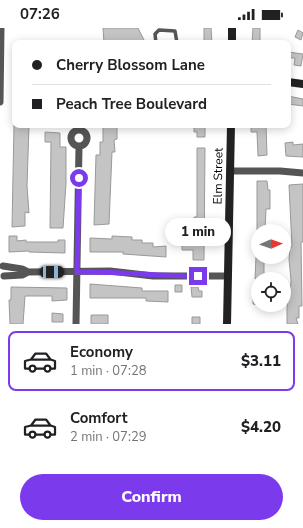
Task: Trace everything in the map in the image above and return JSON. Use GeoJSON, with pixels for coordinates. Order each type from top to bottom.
{"type":"FeatureCollection","features":[{"type":"Feature","properties":{"kind":"main road"},"geometry":{"type":"LineString","coordinates":[[232,28],[232,40]]}},
{"type":"Feature","properties":{"kind":"main road"},"geometry":{"type":"LineString","coordinates":[[291,82],[303,84]]}},
{"type":"Feature","properties":{"kind":"main road","name":"Elm Street"},"geometry":{"type":"LineString","coordinates":[[227,324],[231,128]]}},
{"type":"Feature","properties":{"kind":"street"},"geometry":{"type":"LineString","coordinates":[[0,102],[1,28]]}},
{"type":"Feature","properties":{"kind":"street"},"geometry":{"type":"LineString","coordinates":[[76,324],[79,146]]}},
{"type":"Feature","properties":{"kind":"street"},"geometry":{"type":"LineString","coordinates":[[230,171],[280,171],[303,174]]}},
{"type":"Feature","properties":{"kind":"street"},"geometry":{"type":"LineString","coordinates":[[28,272],[2,264],[2,278],[28,272],[110,271],[152,276],[228,276]]}},
{"type":"Feature","properties":{"kind":"lane"},"geometry":{"type":"LineString","coordinates":[[156,40],[155,34],[157,30],[173,30],[176,32],[177,40]]}},
{"type":"Feature","properties":{"kind":"building"},"geometry":{"type":"Polygon","coordinates":[[[103,28],[138,28],[144,40],[104,40],[103,28]]]}},
{"type":"Feature","properties":{"kind":"building"},"geometry":{"type":"Polygon","coordinates":[[[204,28],[211,28],[212,40],[204,40],[204,28]]]}},
{"type":"Feature","properties":{"kind":"building"},"geometry":{"type":"Polygon","coordinates":[[[253,28],[260,28],[260,40],[252,40],[253,28]]]}},
{"type":"Feature","properties":{"kind":"building"},"geometry":{"type":"Polygon","coordinates":[[[298,30],[303,33],[301,40],[295,37],[298,30]]]}},
{"type":"Feature","properties":{"kind":"building"},"geometry":{"type":"Polygon","coordinates":[[[291,52],[303,54],[301,66],[294,65],[295,58],[291,58],[291,52]]]}},
{"type":"Feature","properties":{"kind":"building"},"geometry":{"type":"Polygon","coordinates":[[[291,97],[303,99],[303,106],[291,104],[291,97]]]}},
{"type":"Feature","properties":{"kind":"building"},"geometry":{"type":"Polygon","coordinates":[[[14,128],[29,128],[27,186],[29,213],[25,212],[25,226],[12,227],[14,128]]]}},
{"type":"Feature","properties":{"kind":"building"},"geometry":{"type":"Polygon","coordinates":[[[103,128],[117,128],[117,139],[114,140],[115,152],[112,152],[109,224],[94,225],[96,155],[100,155],[100,142],[103,142],[103,128]]]}},
{"type":"Feature","properties":{"kind":"building"},"geometry":{"type":"Polygon","coordinates":[[[194,128],[205,128],[205,137],[197,137],[197,132],[194,132],[194,128]]]}},
{"type":"Feature","properties":{"kind":"building"},"geometry":{"type":"Polygon","coordinates":[[[251,128],[266,128],[267,155],[258,156],[257,132],[251,132],[251,128]]]}},
{"type":"Feature","properties":{"kind":"building"},"geometry":{"type":"Polygon","coordinates":[[[45,132],[60,133],[60,147],[66,147],[66,183],[63,228],[50,228],[51,142],[45,142],[45,132]]]}},
{"type":"Feature","properties":{"kind":"building"},"geometry":{"type":"Polygon","coordinates":[[[293,142],[293,145],[303,144],[303,157],[286,156],[285,143],[293,142]]]}},
{"type":"Feature","properties":{"kind":"building"},"geometry":{"type":"Polygon","coordinates":[[[197,148],[205,148],[204,260],[193,260],[193,250],[182,250],[182,244],[194,244],[194,217],[197,217],[197,148]]]}},
{"type":"Feature","properties":{"kind":"building"},"geometry":{"type":"Polygon","coordinates":[[[257,181],[267,181],[268,190],[270,190],[270,209],[266,209],[265,224],[257,224],[257,181]]]}},
{"type":"Feature","properties":{"kind":"building"},"geometry":{"type":"Polygon","coordinates":[[[303,184],[303,242],[301,242],[302,306],[299,306],[299,318],[296,318],[298,324],[287,324],[287,312],[291,312],[291,272],[289,264],[291,264],[292,247],[289,185],[303,184]]]}},
{"type":"Feature","properties":{"kind":"building"},"geometry":{"type":"Polygon","coordinates":[[[9,236],[17,236],[17,241],[26,240],[26,242],[58,242],[58,240],[65,240],[65,253],[29,251],[9,252],[9,236]]]}},
{"type":"Feature","properties":{"kind":"building"},"geometry":{"type":"Polygon","coordinates":[[[112,236],[132,237],[132,240],[142,240],[142,243],[153,243],[153,247],[166,246],[166,257],[123,254],[123,252],[90,252],[90,238],[112,239],[112,236]]]}},
{"type":"Feature","properties":{"kind":"building"},"geometry":{"type":"Polygon","coordinates":[[[256,264],[264,264],[264,272],[255,272],[256,264]]]}},
{"type":"Feature","properties":{"kind":"building"},"geometry":{"type":"Polygon","coordinates":[[[90,284],[142,288],[142,291],[168,291],[168,302],[146,301],[146,298],[90,298],[90,284]]]}},
{"type":"Feature","properties":{"kind":"building"},"geometry":{"type":"Polygon","coordinates":[[[175,285],[182,285],[182,292],[175,292],[175,285]]]}},
{"type":"Feature","properties":{"kind":"building"},"geometry":{"type":"Polygon","coordinates":[[[11,287],[67,288],[67,300],[52,301],[52,296],[25,296],[23,324],[10,324],[9,300],[11,300],[11,287]]]}},
{"type":"Feature","properties":{"kind":"building"},"geometry":{"type":"Polygon","coordinates":[[[191,287],[198,287],[199,291],[202,291],[202,297],[192,297],[191,287]]]}},
{"type":"Feature","properties":{"kind":"building"},"geometry":{"type":"Polygon","coordinates":[[[52,313],[63,314],[63,322],[52,322],[52,313]]]}},
{"type":"Feature","properties":{"kind":"building"},"geometry":{"type":"Polygon","coordinates":[[[91,315],[108,315],[108,324],[91,324],[91,315]]]}},
{"type":"Feature","properties":{"kind":"building"},"geometry":{"type":"Polygon","coordinates":[[[192,317],[200,317],[200,324],[192,324],[192,317]]]}},
{"type":"Feature","properties":{"kind":"route"},"geometry":{"type":"LineString","coordinates":[[79,178],[77,272],[110,271],[152,276],[198,276]]}}]}
